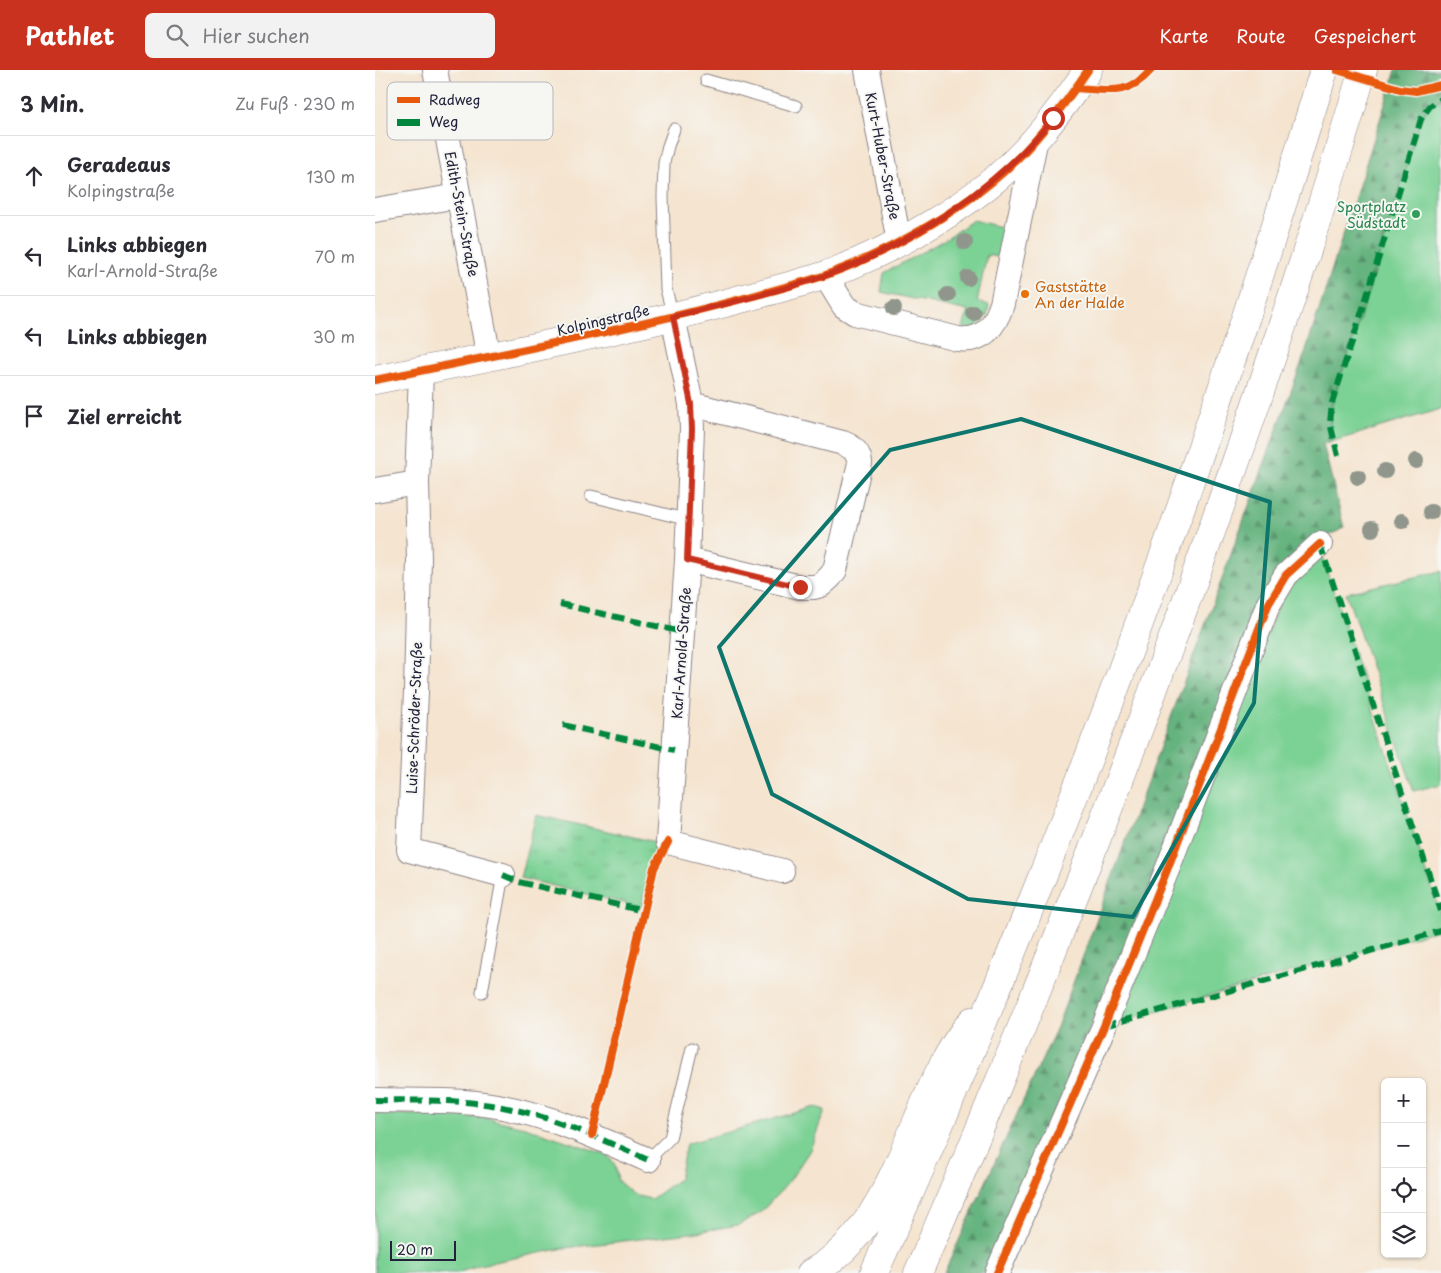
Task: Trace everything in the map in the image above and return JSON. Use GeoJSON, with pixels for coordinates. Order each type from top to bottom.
{"type":"FeatureCollection","features":[{"type":"Feature","properties":{"kind":"main road","name":"Kolpingstraße"},"geometry":{"type":"LineString","coordinates":[[375,380],[489,358],[673,317],[825,275],[899,242],[976,193],[1011,164],[1036,138],[1069,98],[1087,70]]}},
{"type":"Feature","properties":{"kind":"main road"},"geometry":{"type":"LineString","coordinates":[[874,1273],[948,1107],[1070,808],[1140,620],[1252,297],[1324,70]]}},
{"type":"Feature","properties":{"kind":"main road"},"geometry":{"type":"LineString","coordinates":[[918,1273],[1020,1031],[1143,719],[1257,402],[1343,140],[1363,70]]}},
{"type":"Feature","properties":{"kind":"main road"},"geometry":{"type":"LineString","coordinates":[[811,1273],[844,1248],[870,1216],[896,1171],[944,1060],[961,1035],[993,997]]}},
{"type":"Feature","properties":{"kind":"street","name":"Kurt-Huber-Straße"},"geometry":{"type":"LineString","coordinates":[[867,70],[899,242]]}},
{"type":"Feature","properties":{"kind":"street"},"geometry":{"type":"LineString","coordinates":[[825,275],[844,306],[855,313],[958,339],[981,336],[992,326],[1001,304],[1036,138]]}},
{"type":"Feature","properties":{"kind":"street","name":"Edith-Stein-Straße"},"geometry":{"type":"LineString","coordinates":[[448,140],[489,358]]}},
{"type":"Feature","properties":{"kind":"street"},"geometry":{"type":"LineString","coordinates":[[375,210],[458,196]]}},
{"type":"Feature","properties":{"kind":"street","name":"Karl-Arnold-Straße"},"geometry":{"type":"LineString","coordinates":[[673,317],[691,404],[692,429],[687,560],[668,842],[782,870]]}},
{"type":"Feature","properties":{"kind":"street","name":"Luise-Schröder-Straße"},"geometry":{"type":"LineString","coordinates":[[421,371],[417,483],[419,559],[409,850],[503,874]]}},
{"type":"Feature","properties":{"kind":"street"},"geometry":{"type":"LineString","coordinates":[[687,560],[800,587],[821,585],[830,577],[838,562],[860,463],[859,454],[856,450],[843,443],[691,404]]}},
{"type":"Feature","properties":{"kind":"street"},"geometry":{"type":"LineString","coordinates":[[375,490],[417,483]]}},
{"type":"Feature","properties":{"kind":"street"},"geometry":{"type":"LineString","coordinates":[[997,1273],[1115,998],[1167,870],[1268,605],[1286,576],[1320,544]]}},
{"type":"Feature","properties":{"kind":"street"},"geometry":{"type":"LineString","coordinates":[[375,1100],[473,1103],[521,1111],[592,1135],[648,1160]]}},
{"type":"Feature","properties":{"kind":"lane"},"geometry":{"type":"LineString","coordinates":[[706,80],[796,106]]}},
{"type":"Feature","properties":{"kind":"lane"},"geometry":{"type":"LineString","coordinates":[[673,129],[664,162],[663,197],[666,289],[673,317]]}},
{"type":"Feature","properties":{"kind":"lane"},"geometry":{"type":"LineString","coordinates":[[591,496],[689,520]]}},
{"type":"Feature","properties":{"kind":"lane","name":"Luise-Schröder-Straße"},"geometry":{"type":"LineString","coordinates":[[482,992],[503,874]]}},
{"type":"Feature","properties":{"kind":"lane"},"geometry":{"type":"LineString","coordinates":[[648,1160],[670,1138],[692,1048]]}},
{"type":"Feature","properties":{"kind":"highlighted area"},"geometry":{"type":"Polygon","coordinates":[[[1021,419],[1270,502],[1254,703],[1133,917],[968,899],[772,794],[719,647],[890,450],[1021,419]]]}},
{"type":"Feature","properties":{"kind":"green space"},"geometry":{"type":"Polygon","coordinates":[[[1396,70],[1441,70],[1441,99],[1429,108],[1421,119],[1332,403],[1330,423],[1334,441],[1323,444],[1344,528],[1318,541],[1284,575],[986,1273],[944,1273],[1057,1027],[1305,353],[1396,70]]]}},
{"type":"Feature","properties":{"kind":"green space","name":"Sportplatz Südstadt"},"geometry":{"type":"Polygon","coordinates":[[[1441,99],[1441,409],[1334,441],[1330,423],[1332,403],[1366,299],[1417,129],[1426,111],[1441,99]]]}},
{"type":"Feature","properties":{"kind":"green space"},"geometry":{"type":"Polygon","coordinates":[[[973,220],[1009,229],[1003,258],[987,255],[977,302],[989,305],[987,316],[973,330],[963,328],[968,311],[881,292],[884,273],[944,240],[973,220]]]}},
{"type":"Feature","properties":{"kind":"green space"},"geometry":{"type":"Polygon","coordinates":[[[1321,554],[1441,915],[1441,929],[1115,1023],[1285,588],[1321,554]]]}},
{"type":"Feature","properties":{"kind":"green space"},"geometry":{"type":"Polygon","coordinates":[[[1441,571],[1441,784],[1414,791],[1346,593],[1441,571]]]}},
{"type":"Feature","properties":{"kind":"green space"},"geometry":{"type":"Polygon","coordinates":[[[536,815],[656,842],[641,907],[520,878],[536,815]]]}},
{"type":"Feature","properties":{"kind":"green space"},"geometry":{"type":"Polygon","coordinates":[[[815,1107],[825,1110],[810,1150],[788,1183],[760,1213],[738,1225],[691,1233],[565,1248],[479,1265],[458,1273],[375,1273],[375,1113],[485,1118],[525,1127],[605,1154],[615,1165],[618,1181],[634,1195],[651,1199],[679,1179],[686,1144],[815,1107]]]}},
{"type":"Feature","properties":{"kind":"marked path"},"geometry":{"type":"LineString","coordinates":[[1338,456],[1330,423],[1332,403],[1421,119],[1430,106],[1441,99]]}},
{"type":"Feature","properties":{"kind":"marked path"},"geometry":{"type":"LineString","coordinates":[[1320,544],[1441,911]]}},
{"type":"Feature","properties":{"kind":"marked path"},"geometry":{"type":"LineString","coordinates":[[560,604],[682,632]]}},
{"type":"Feature","properties":{"kind":"marked path"},"geometry":{"type":"LineString","coordinates":[[563,725],[674,750]]}},
{"type":"Feature","properties":{"kind":"marked path"},"geometry":{"type":"LineString","coordinates":[[503,875],[519,882],[644,911]]}},
{"type":"Feature","properties":{"kind":"marked path"},"geometry":{"type":"LineString","coordinates":[[1104,1026],[1441,931]]}},
{"type":"Feature","properties":{"kind":"marked path"},"geometry":{"type":"LineString","coordinates":[[375,1100],[467,1102],[516,1110],[574,1128],[648,1160]]}},
{"type":"Feature","properties":{"kind":"cycle path"},"geometry":{"type":"LineString","coordinates":[[375,380],[643,324],[808,281],[852,265],[933,223],[984,188],[1006,170],[1026,150],[1059,111],[1088,70]]}},
{"type":"Feature","properties":{"kind":"cycle path"},"geometry":{"type":"LineString","coordinates":[[1076,88],[1117,90],[1134,84],[1151,70]]}},
{"type":"Feature","properties":{"kind":"cycle path"},"geometry":{"type":"LineString","coordinates":[[1337,70],[1400,89],[1416,91],[1441,85]]}},
{"type":"Feature","properties":{"kind":"cycle path"},"geometry":{"type":"LineString","coordinates":[[997,1273],[1104,1026],[1167,870],[1268,605],[1286,575],[1320,544]]}},
{"type":"Feature","properties":{"kind":"cycle path"},"geometry":{"type":"LineString","coordinates":[[592,1135],[654,868],[668,842]]}},
{"type":"Feature","properties":{"kind":"place","name":"Sportplatz Südstadt"},"geometry":{"type":"Point","coordinates":[1416,214]}},
{"type":"Feature","properties":{"kind":"place","name":"Gaststätte An der Halde"},"geometry":{"type":"Point","coordinates":[1025,294]}},
{"type":"Feature","properties":{"kind":"route"},"geometry":{"type":"LineString","coordinates":[[800,587],[687,560],[692,429],[691,404],[673,317],[807,281],[852,264],[899,242],[952,209],[987,184],[1027,149],[1053,118]]}}]}
